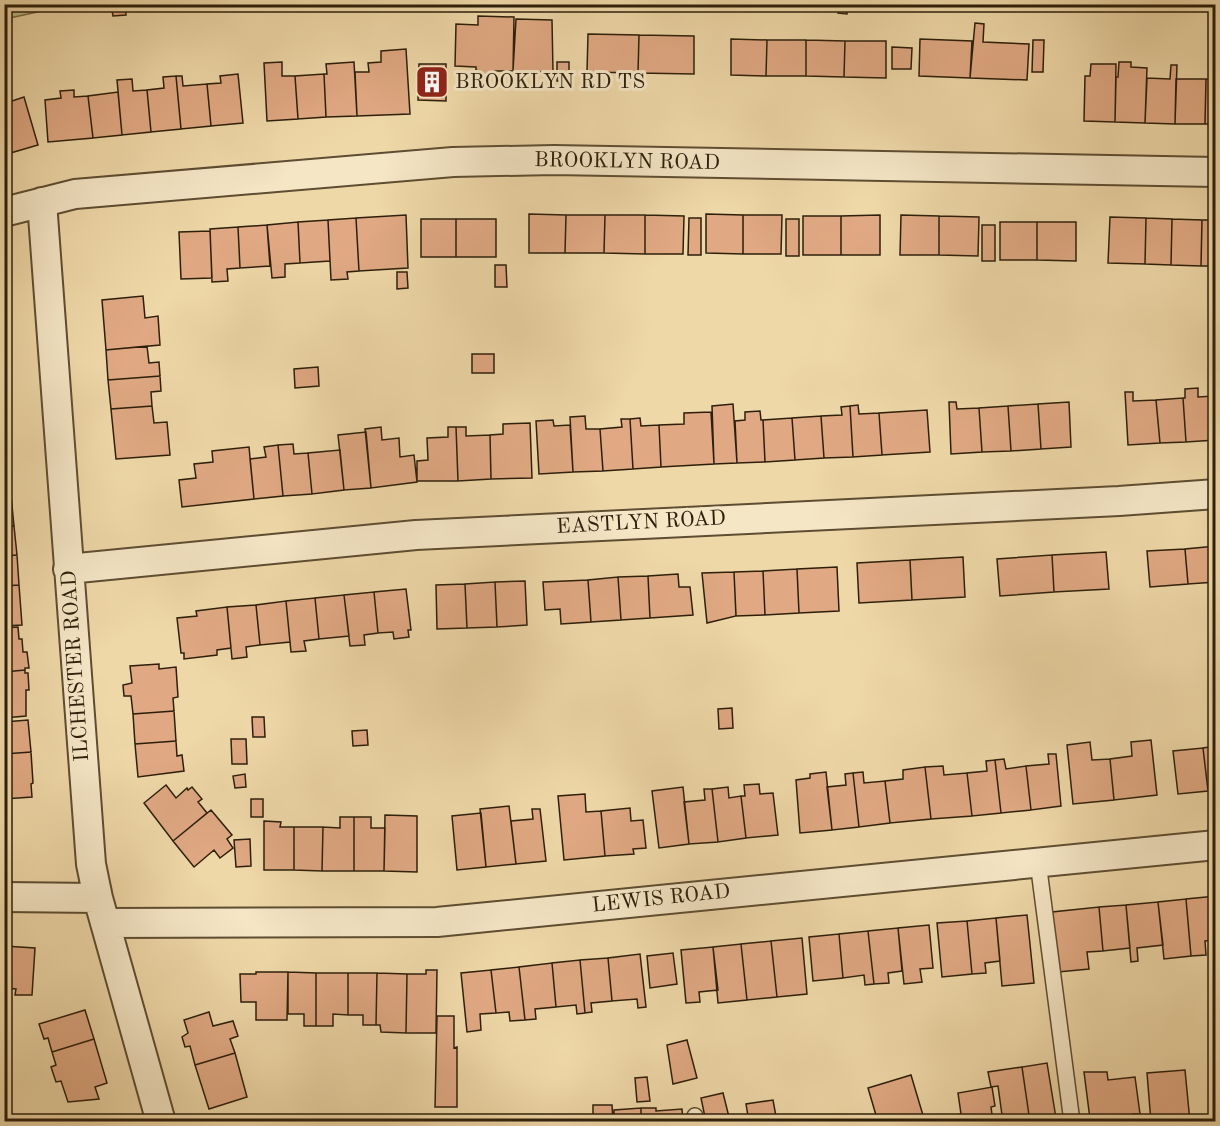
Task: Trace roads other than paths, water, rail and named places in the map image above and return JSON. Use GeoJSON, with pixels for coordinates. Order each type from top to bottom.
{"type":"FeatureCollection","features":[{"type":"Feature","properties":{"kind":"street","name":"BROOKLYN ROAD"},"geometry":{"type":"LineString","coordinates":[[4,212],[75,194],[464,161],[554,160],[1215,172]]}},
{"type":"Feature","properties":{"kind":"street","name":"ILCHESTER ROAD"},"geometry":{"type":"LineString","coordinates":[[42,202],[91,864],[161,1122]]}},
{"type":"Feature","properties":{"kind":"street","name":"EASTLYN ROAD"},"geometry":{"type":"LineString","coordinates":[[68,569],[416,534],[1119,501],[1215,494]]}},
{"type":"Feature","properties":{"kind":"street","name":"LEWIS ROAD"},"geometry":{"type":"LineString","coordinates":[[4,897],[102,910],[437,922],[1215,845]]}},
{"type":"Feature","properties":{"kind":"lane"},"geometry":{"type":"LineString","coordinates":[[1038,862],[1072,1122]]}},
{"type":"Feature","properties":{"kind":"place","name":"BROOKLYN RD TS"},"geometry":{"type":"Point","coordinates":[432,82]}}]}
